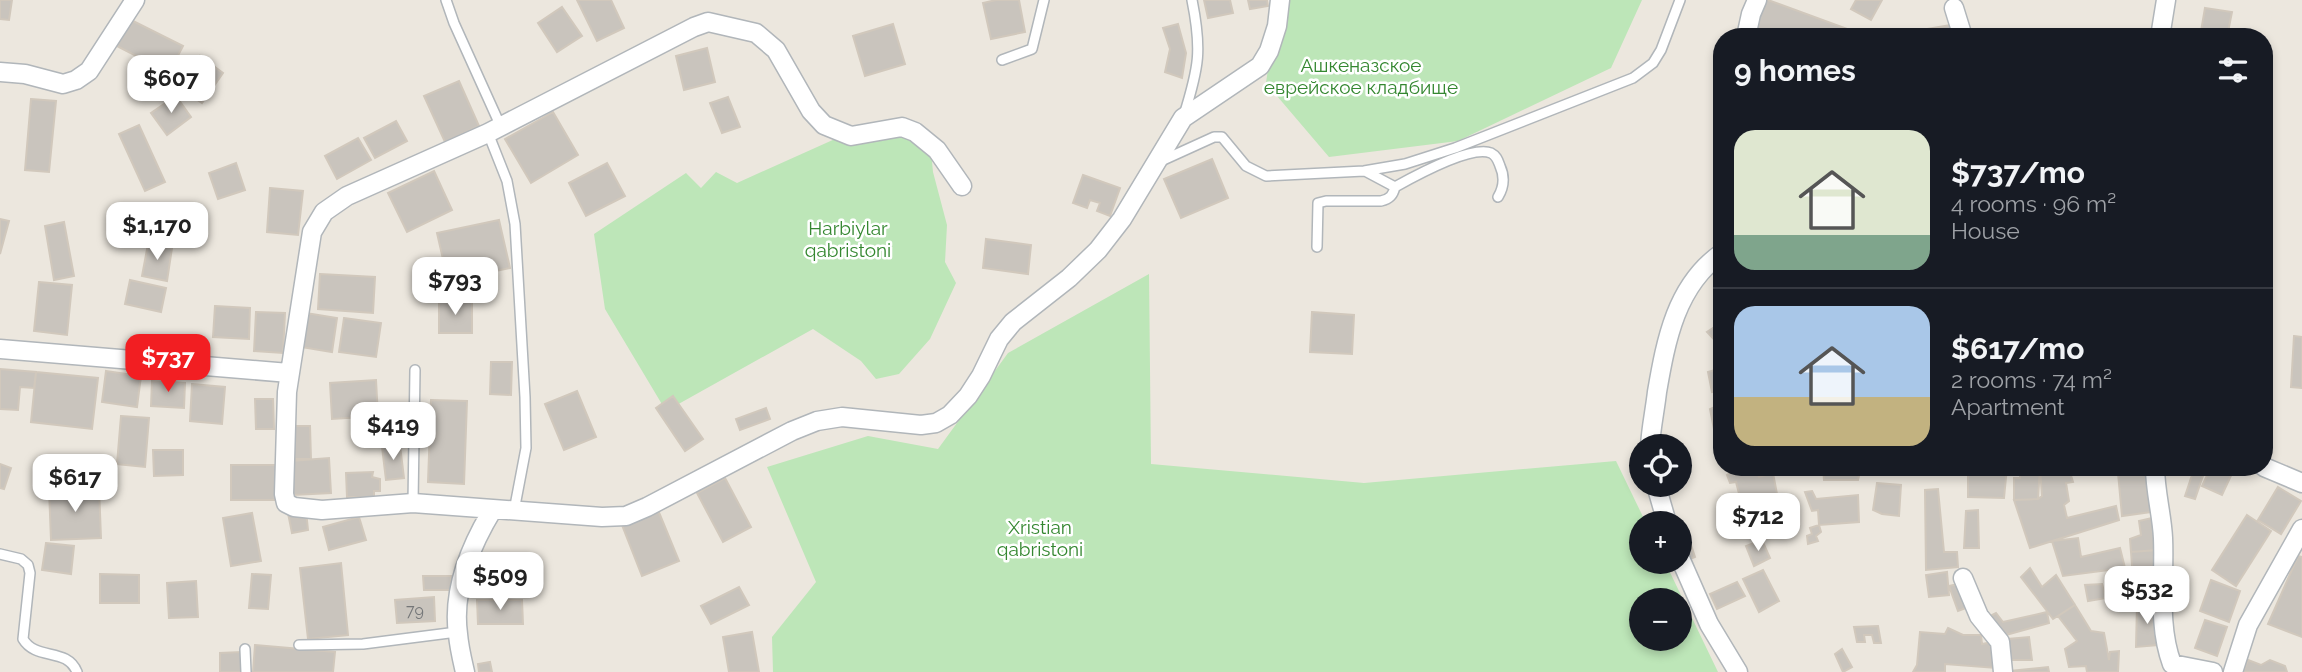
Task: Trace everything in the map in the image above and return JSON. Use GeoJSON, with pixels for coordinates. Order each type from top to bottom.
{"type":"FeatureCollection","features":[{"type":"Feature","properties":{"kind":"street"},"geometry":{"type":"LineString","coordinates":[[0,72],[25,74],[63,84],[76,80],[89,71],[135,0]]}},
{"type":"Feature","properties":{"kind":"street"},"geometry":{"type":"LineString","coordinates":[[962,186],[937,150],[915,132],[902,127],[851,136],[824,125],[811,111],[776,50],[756,33],[708,22],[495,130],[348,196],[324,212],[312,232],[289,373],[284,494],[286,503],[293,507],[322,510],[413,503],[602,517],[626,516],[792,431],[817,421],[842,416],[922,425],[936,423],[950,415],[968,397],[999,339],[1013,322],[1069,278],[1098,250],[1122,219],[1184,118],[1259,66],[1269,51],[1278,26],[1280,0]]}},
{"type":"Feature","properties":{"kind":"street"},"geometry":{"type":"LineString","coordinates":[[1748,28],[1757,0]]}},
{"type":"Feature","properties":{"kind":"street"},"geometry":{"type":"LineString","coordinates":[[2161,28],[2166,0]]}},
{"type":"Feature","properties":{"kind":"street"},"geometry":{"type":"LineString","coordinates":[[1954,8],[1960,28]]}},
{"type":"Feature","properties":{"kind":"street"},"geometry":{"type":"LineString","coordinates":[[1652,434],[1661,368],[1672,322],[1686,292],[1713,259]]}},
{"type":"Feature","properties":{"kind":"street"},"geometry":{"type":"LineString","coordinates":[[0,349],[289,373]]}},
{"type":"Feature","properties":{"kind":"street"},"geometry":{"type":"LineString","coordinates":[[2273,471],[2302,483]]}},
{"type":"Feature","properties":{"kind":"street"},"geometry":{"type":"LineString","coordinates":[[2156,476],[2164,537],[2166,648],[2172,664],[2213,672]]}},
{"type":"Feature","properties":{"kind":"street"},"geometry":{"type":"LineString","coordinates":[[465,672],[457,632],[465,566],[481,528],[493,509]]}},
{"type":"Feature","properties":{"kind":"street"},"geometry":{"type":"LineString","coordinates":[[2234,672],[2248,625],[2302,529]]}},
{"type":"Feature","properties":{"kind":"street"},"geometry":{"type":"LineString","coordinates":[[1687,574],[1709,625],[1738,672]]}},
{"type":"Feature","properties":{"kind":"street"},"geometry":{"type":"LineString","coordinates":[[1964,578],[1979,616],[2000,642],[2003,672]]}},
{"type":"Feature","properties":{"kind":"lane"},"geometry":{"type":"LineString","coordinates":[[446,0],[495,130],[515,223],[526,448],[514,511]]}},
{"type":"Feature","properties":{"kind":"lane"},"geometry":{"type":"LineString","coordinates":[[1002,60],[1032,49],[1044,0]]}},
{"type":"Feature","properties":{"kind":"lane"},"geometry":{"type":"LineString","coordinates":[[1184,118],[1199,62],[1199,42],[1192,0]]}},
{"type":"Feature","properties":{"kind":"lane"},"geometry":{"type":"LineString","coordinates":[[1154,164],[1214,137],[1222,137],[1246,166],[1266,176],[1364,171],[1405,164],[1455,148],[1633,78],[1653,63],[1661,50],[1680,0]]}},
{"type":"Feature","properties":{"kind":"lane"},"geometry":{"type":"LineString","coordinates":[[1317,247],[1318,203],[1388,200],[1395,187],[1435,165],[1480,151],[1492,153],[1504,173],[1503,189],[1498,197]]}},
{"type":"Feature","properties":{"kind":"lane"},"geometry":{"type":"LineString","coordinates":[[1364,171],[1395,187]]}},
{"type":"Feature","properties":{"kind":"lane"},"geometry":{"type":"LineString","coordinates":[[413,503],[415,370]]}},
{"type":"Feature","properties":{"kind":"lane"},"geometry":{"type":"LineString","coordinates":[[0,554],[21,559],[28,565],[30,573],[23,639],[29,648],[64,656],[77,672]]}},
{"type":"Feature","properties":{"kind":"lane"},"geometry":{"type":"LineString","coordinates":[[299,645],[363,644],[457,632]]}},
{"type":"Feature","properties":{"kind":"lane"},"geometry":{"type":"LineString","coordinates":[[245,649],[246,672]]}},
{"type":"Feature","properties":{"kind":"green space","name":"Ашкеназское еврейское кладбище"},"geometry":{"type":"Polygon","coordinates":[[[1278,0],[1642,0],[1611,68],[1458,141],[1329,157],[1266,83],[1278,0]]]}},
{"type":"Feature","properties":{"kind":"green space","name":"Harbiylar qabristoni"},"geometry":{"type":"Polygon","coordinates":[[[908,121],[930,141],[933,172],[947,225],[945,262],[956,283],[930,339],[899,374],[876,379],[861,361],[813,329],[666,411],[605,309],[594,234],[686,173],[701,188],[716,172],[737,183],[855,130],[908,121]]]}},
{"type":"Feature","properties":{"kind":"green space","name":"Xristian qabristoni"},"geometry":{"type":"Polygon","coordinates":[[[1149,274],[1151,464],[1364,483],[1616,461],[1629,488],[1629,497],[1633,497],[1640,511],[1629,511],[1629,574],[1671,574],[1678,588],[1629,588],[1629,651],[1692,651],[1692,618],[1718,672],[773,672],[772,637],[816,582],[767,467],[868,436],[938,449],[1008,353],[1149,274]]]}},
{"type":"Feature","properties":{"kind":"building"},"geometry":{"type":"Polygon","coordinates":[[[0,0],[12,0],[9,20],[0,19],[0,0]]]}},
{"type":"Feature","properties":{"kind":"building"},"geometry":{"type":"Polygon","coordinates":[[[577,0],[611,0],[624,28],[597,41],[577,0]]]}},
{"type":"Feature","properties":{"kind":"building"},"geometry":{"type":"Polygon","coordinates":[[[1019,0],[1025,32],[991,39],[983,3],[1019,0]]]}},
{"type":"Feature","properties":{"kind":"building"},"geometry":{"type":"Polygon","coordinates":[[[1204,0],[1230,0],[1233,13],[1208,18],[1204,0]]]}},
{"type":"Feature","properties":{"kind":"building"},"geometry":{"type":"Polygon","coordinates":[[[1248,0],[1267,0],[1268,6],[1250,9],[1248,0]]]}},
{"type":"Feature","properties":{"kind":"building"},"geometry":{"type":"Polygon","coordinates":[[[1759,0],[1768,0],[1845,28],[1752,28],[1759,0]]]}},
{"type":"Feature","properties":{"kind":"building"},"geometry":{"type":"Polygon","coordinates":[[[1856,0],[1882,0],[1871,20],[1851,9],[1856,0]]]}},
{"type":"Feature","properties":{"kind":"building"},"geometry":{"type":"Polygon","coordinates":[[[562,7],[582,36],[557,52],[538,23],[562,7]]]}},
{"type":"Feature","properties":{"kind":"building"},"geometry":{"type":"Polygon","coordinates":[[[2205,8],[2232,12],[2229,28],[2202,28],[2205,8]]]}},
{"type":"Feature","properties":{"kind":"building"},"geometry":{"type":"Polygon","coordinates":[[[131,20],[183,46],[169,73],[117,46],[131,20]]]}},
{"type":"Feature","properties":{"kind":"building"},"geometry":{"type":"Polygon","coordinates":[[[893,24],[905,64],[865,76],[853,36],[893,24]]]}},
{"type":"Feature","properties":{"kind":"building"},"geometry":{"type":"Polygon","coordinates":[[[1178,24],[1186,53],[1182,78],[1165,72],[1170,49],[1163,28],[1178,24]]]}},
{"type":"Feature","properties":{"kind":"building"},"geometry":{"type":"Polygon","coordinates":[[[707,48],[715,82],[684,90],[676,56],[707,48]]]}},
{"type":"Feature","properties":{"kind":"building"},"geometry":{"type":"Polygon","coordinates":[[[200,56],[223,73],[202,103],[179,87],[200,56]]]}},
{"type":"Feature","properties":{"kind":"building"},"geometry":{"type":"Polygon","coordinates":[[[459,81],[479,126],[445,142],[424,96],[459,81]]]}},
{"type":"Feature","properties":{"kind":"building"},"geometry":{"type":"Polygon","coordinates":[[[176,96],[191,117],[167,135],[151,113],[176,96]]]}},
{"type":"Feature","properties":{"kind":"building"},"geometry":{"type":"Polygon","coordinates":[[[728,97],[740,127],[722,133],[710,103],[728,97]]]}},
{"type":"Feature","properties":{"kind":"building"},"geometry":{"type":"Polygon","coordinates":[[[31,99],[56,101],[49,172],[25,170],[31,99]]]}},
{"type":"Feature","properties":{"kind":"building"},"geometry":{"type":"Polygon","coordinates":[[[553,112],[578,155],[531,183],[505,139],[553,112]]]}},
{"type":"Feature","properties":{"kind":"building"},"geometry":{"type":"Polygon","coordinates":[[[396,121],[407,141],[375,158],[364,138],[396,121]]]}},
{"type":"Feature","properties":{"kind":"building"},"geometry":{"type":"Polygon","coordinates":[[[139,125],[165,182],[145,191],[119,134],[139,125]]]}},
{"type":"Feature","properties":{"kind":"building"},"geometry":{"type":"Polygon","coordinates":[[[358,138],[371,160],[337,179],[325,156],[358,138]]]}},
{"type":"Feature","properties":{"kind":"building"},"geometry":{"type":"Polygon","coordinates":[[[1212,159],[1228,198],[1181,218],[1164,179],[1212,159]]]}},
{"type":"Feature","properties":{"kind":"building"},"geometry":{"type":"Polygon","coordinates":[[[236,163],[245,190],[218,199],[209,173],[236,163]]]}},
{"type":"Feature","properties":{"kind":"building"},"geometry":{"type":"Polygon","coordinates":[[[607,163],[625,196],[586,216],[569,183],[607,163]]]}},
{"type":"Feature","properties":{"kind":"building"},"geometry":{"type":"Polygon","coordinates":[[[434,171],[452,210],[407,232],[388,193],[434,171]]]}},
{"type":"Feature","properties":{"kind":"building"},"geometry":{"type":"Polygon","coordinates":[[[1083,175],[1120,188],[1110,216],[1097,211],[1100,203],[1090,200],[1087,208],[1073,203],[1083,175]]]}},
{"type":"Feature","properties":{"kind":"building"},"geometry":{"type":"Polygon","coordinates":[[[270,188],[303,191],[298,235],[267,232],[270,188]]]}},
{"type":"Feature","properties":{"kind":"building"},"geometry":{"type":"Polygon","coordinates":[[[0,219],[9,221],[0,254],[0,219]]]}},
{"type":"Feature","properties":{"kind":"building"},"geometry":{"type":"Polygon","coordinates":[[[499,220],[510,268],[448,281],[437,233],[499,220]]]}},
{"type":"Feature","properties":{"kind":"building"},"geometry":{"type":"Polygon","coordinates":[[[64,222],[74,276],[54,280],[45,226],[64,222]]]}},
{"type":"Feature","properties":{"kind":"building"},"geometry":{"type":"Polygon","coordinates":[[[986,239],[1031,245],[1028,274],[983,268],[986,239]]]}},
{"type":"Feature","properties":{"kind":"building"},"geometry":{"type":"Polygon","coordinates":[[[148,244],[172,248],[167,281],[142,276],[148,244]]]}},
{"type":"Feature","properties":{"kind":"building"},"geometry":{"type":"Polygon","coordinates":[[[320,274],[375,277],[373,313],[318,309],[320,274]]]}},
{"type":"Feature","properties":{"kind":"building"},"geometry":{"type":"Polygon","coordinates":[[[130,280],[166,288],[161,312],[125,304],[130,280]]]}},
{"type":"Feature","properties":{"kind":"building"},"geometry":{"type":"Polygon","coordinates":[[[39,282],[72,285],[67,335],[34,331],[39,282]]]}},
{"type":"Feature","properties":{"kind":"building"},"geometry":{"type":"Polygon","coordinates":[[[439,300],[472,301],[472,333],[439,333],[439,300]]]}},
{"type":"Feature","properties":{"kind":"building"},"geometry":{"type":"Polygon","coordinates":[[[215,306],[250,308],[249,339],[213,337],[215,306]]]}},
{"type":"Feature","properties":{"kind":"building"},"geometry":{"type":"Polygon","coordinates":[[[256,312],[285,313],[283,353],[254,351],[256,312]]]}},
{"type":"Feature","properties":{"kind":"building"},"geometry":{"type":"Polygon","coordinates":[[[1312,312],[1354,315],[1352,354],[1310,352],[1312,312]]]}},
{"type":"Feature","properties":{"kind":"building"},"geometry":{"type":"Polygon","coordinates":[[[306,313],[337,318],[332,352],[301,347],[306,313]]]}},
{"type":"Feature","properties":{"kind":"building"},"geometry":{"type":"Polygon","coordinates":[[[344,318],[381,323],[376,357],[339,352],[344,318]]]}},
{"type":"Feature","properties":{"kind":"building"},"geometry":{"type":"Polygon","coordinates":[[[1713,328],[1713,338],[1707,332],[1713,328]]]}},
{"type":"Feature","properties":{"kind":"building"},"geometry":{"type":"Polygon","coordinates":[[[2294,336],[2302,337],[2302,388],[2291,387],[2294,336]]]}},
{"type":"Feature","properties":{"kind":"building"},"geometry":{"type":"Polygon","coordinates":[[[491,362],[512,362],[511,395],[490,394],[491,362]]]}},
{"type":"Feature","properties":{"kind":"building"},"geometry":{"type":"Polygon","coordinates":[[[0,369],[36,372],[34,388],[20,387],[18,410],[0,409],[0,369]]]}},
{"type":"Feature","properties":{"kind":"building"},"geometry":{"type":"Polygon","coordinates":[[[106,371],[141,376],[137,407],[102,402],[106,371]]]}},
{"type":"Feature","properties":{"kind":"building"},"geometry":{"type":"Polygon","coordinates":[[[1713,371],[1713,392],[1712,392],[1708,372],[1713,371]]]}},
{"type":"Feature","properties":{"kind":"building"},"geometry":{"type":"Polygon","coordinates":[[[36,372],[98,378],[92,429],[31,422],[36,372]]]}},
{"type":"Feature","properties":{"kind":"building"},"geometry":{"type":"Polygon","coordinates":[[[376,380],[378,416],[332,419],[330,383],[376,380]]]}},
{"type":"Feature","properties":{"kind":"building"},"geometry":{"type":"Polygon","coordinates":[[[152,381],[185,383],[184,408],[151,406],[152,381]]]}},
{"type":"Feature","properties":{"kind":"building"},"geometry":{"type":"Polygon","coordinates":[[[192,384],[225,387],[222,424],[190,421],[192,384]]]}},
{"type":"Feature","properties":{"kind":"building"},"geometry":{"type":"Polygon","coordinates":[[[577,391],[596,437],[564,450],[545,404],[577,391]]]}},
{"type":"Feature","properties":{"kind":"building"},"geometry":{"type":"Polygon","coordinates":[[[673,396],[703,439],[685,451],[656,408],[673,396]]]}},
{"type":"Feature","properties":{"kind":"building"},"geometry":{"type":"Polygon","coordinates":[[[255,399],[273,399],[274,429],[256,429],[255,399]]]}},
{"type":"Feature","properties":{"kind":"building"},"geometry":{"type":"Polygon","coordinates":[[[431,400],[467,401],[464,484],[428,482],[431,400]]]}},
{"type":"Feature","properties":{"kind":"building"},"geometry":{"type":"Polygon","coordinates":[[[766,408],[770,419],[740,430],[736,419],[766,408]]]}},
{"type":"Feature","properties":{"kind":"building"},"geometry":{"type":"Polygon","coordinates":[[[121,416],[149,418],[145,467],[117,464],[121,416]]]}},
{"type":"Feature","properties":{"kind":"building"},"geometry":{"type":"Polygon","coordinates":[[[294,426],[310,426],[311,459],[295,459],[294,426]]]}},
{"type":"Feature","properties":{"kind":"building"},"geometry":{"type":"Polygon","coordinates":[[[400,445],[404,478],[386,480],[382,447],[400,445]]]}},
{"type":"Feature","properties":{"kind":"building"},"geometry":{"type":"Polygon","coordinates":[[[153,450],[183,450],[183,475],[154,476],[153,450]]]}},
{"type":"Feature","properties":{"kind":"building"},"geometry":{"type":"Polygon","coordinates":[[[329,458],[331,493],[293,495],[291,461],[329,458]]]}},
{"type":"Feature","properties":{"kind":"building"},"geometry":{"type":"Polygon","coordinates":[[[0,464],[11,468],[4,489],[0,488],[0,464]]]}},
{"type":"Feature","properties":{"kind":"building"},"geometry":{"type":"Polygon","coordinates":[[[231,465],[278,465],[279,500],[231,500],[231,465]]]}},
{"type":"Feature","properties":{"kind":"building"},"geometry":{"type":"Polygon","coordinates":[[[373,472],[372,477],[380,479],[380,491],[374,491],[374,497],[347,497],[346,473],[373,472]]]}},
{"type":"Feature","properties":{"kind":"building"},"geometry":{"type":"Polygon","coordinates":[[[1727,476],[1774,476],[1777,494],[1760,499],[1762,508],[1744,513],[1736,482],[1730,483],[1727,476]]]}},
{"type":"Feature","properties":{"kind":"building"},"geometry":{"type":"Polygon","coordinates":[[[1824,476],[1859,476],[1858,480],[1824,480],[1824,476]]]}},
{"type":"Feature","properties":{"kind":"building"},"geometry":{"type":"Polygon","coordinates":[[[1968,476],[2006,476],[2004,498],[1968,497],[1968,476]]]}},
{"type":"Feature","properties":{"kind":"building"},"geometry":{"type":"Polygon","coordinates":[[[2039,476],[2038,499],[2014,500],[2014,478],[2039,476]]]}},
{"type":"Feature","properties":{"kind":"building"},"geometry":{"type":"Polygon","coordinates":[[[2041,476],[2071,476],[2073,482],[2066,483],[2069,501],[2064,505],[2067,518],[2116,506],[2119,520],[2030,548],[2014,500],[2038,499],[2042,496],[2041,476]]]}},
{"type":"Feature","properties":{"kind":"building"},"geometry":{"type":"Polygon","coordinates":[[[2118,476],[2149,476],[2152,512],[2122,516],[2118,476]]]}},
{"type":"Feature","properties":{"kind":"building"},"geometry":{"type":"Polygon","coordinates":[[[2192,476],[2203,476],[2195,499],[2185,496],[2192,476]]]}},
{"type":"Feature","properties":{"kind":"building"},"geometry":{"type":"Polygon","coordinates":[[[2207,476],[2231,476],[2222,495],[2202,486],[2207,476]]]}},
{"type":"Feature","properties":{"kind":"building"},"geometry":{"type":"Polygon","coordinates":[[[725,478],[751,527],[723,542],[697,493],[725,478]]]}},
{"type":"Feature","properties":{"kind":"building"},"geometry":{"type":"Polygon","coordinates":[[[1877,483],[1901,485],[1899,516],[1873,510],[1877,483]]]}},
{"type":"Feature","properties":{"kind":"building"},"geometry":{"type":"Polygon","coordinates":[[[99,487],[101,538],[51,540],[49,489],[99,487]]]}},
{"type":"Feature","properties":{"kind":"building"},"geometry":{"type":"Polygon","coordinates":[[[2278,487],[2301,501],[2281,534],[2258,520],[2278,487]]]}},
{"type":"Feature","properties":{"kind":"building"},"geometry":{"type":"Polygon","coordinates":[[[1938,489],[1944,552],[1957,552],[1958,567],[1926,570],[1925,490],[1938,489]]]}},
{"type":"Feature","properties":{"kind":"building"},"geometry":{"type":"Polygon","coordinates":[[[1812,491],[1816,499],[1858,495],[1859,522],[1819,525],[1818,510],[1812,511],[1805,492],[1812,491]]]}},
{"type":"Feature","properties":{"kind":"building"},"geometry":{"type":"Polygon","coordinates":[[[658,510],[679,561],[642,576],[622,525],[658,510]]]}},
{"type":"Feature","properties":{"kind":"building"},"geometry":{"type":"Polygon","coordinates":[[[1978,510],[1979,548],[1964,548],[1966,511],[1978,510]]]}},
{"type":"Feature","properties":{"kind":"building"},"geometry":{"type":"Polygon","coordinates":[[[306,511],[308,530],[292,533],[288,513],[306,511]]]}},
{"type":"Feature","properties":{"kind":"building"},"geometry":{"type":"Polygon","coordinates":[[[252,513],[261,561],[231,566],[223,518],[252,513]]]}},
{"type":"Feature","properties":{"kind":"building"},"geometry":{"type":"Polygon","coordinates":[[[2247,515],[2271,531],[2236,586],[2212,570],[2247,515]]]}},
{"type":"Feature","properties":{"kind":"building"},"geometry":{"type":"Polygon","coordinates":[[[1767,516],[1770,529],[1754,533],[1751,520],[1767,516]]]}},
{"type":"Feature","properties":{"kind":"building"},"geometry":{"type":"Polygon","coordinates":[[[359,517],[366,540],[329,550],[323,527],[359,517]]]}},
{"type":"Feature","properties":{"kind":"building"},"geometry":{"type":"Polygon","coordinates":[[[2152,518],[2157,550],[2131,552],[2130,539],[2141,535],[2139,521],[2152,518]]]}},
{"type":"Feature","properties":{"kind":"building"},"geometry":{"type":"Polygon","coordinates":[[[1819,525],[1821,532],[1816,536],[1818,541],[1808,544],[1807,536],[1812,534],[1810,528],[1819,525]]]}},
{"type":"Feature","properties":{"kind":"building"},"geometry":{"type":"Polygon","coordinates":[[[2078,538],[2081,557],[2120,548],[2125,568],[2063,576],[2052,541],[2078,538]]]}},
{"type":"Feature","properties":{"kind":"building"},"geometry":{"type":"Polygon","coordinates":[[[1762,540],[1770,558],[1754,566],[1746,546],[1762,540]]]}},
{"type":"Feature","properties":{"kind":"building"},"geometry":{"type":"Polygon","coordinates":[[[46,543],[74,546],[71,574],[42,570],[46,543]]]}},
{"type":"Feature","properties":{"kind":"building"},"geometry":{"type":"Polygon","coordinates":[[[2157,550],[2157,602],[2148,606],[2146,594],[2134,592],[2131,552],[2157,550]]]}},
{"type":"Feature","properties":{"kind":"building"},"geometry":{"type":"Polygon","coordinates":[[[498,555],[531,555],[530,574],[498,573],[498,555]]]}},
{"type":"Feature","properties":{"kind":"building"},"geometry":{"type":"Polygon","coordinates":[[[2298,556],[2302,557],[2302,637],[2268,624],[2298,556]]]}},
{"type":"Feature","properties":{"kind":"building"},"geometry":{"type":"Polygon","coordinates":[[[341,563],[348,635],[308,639],[300,568],[341,563]]]}},
{"type":"Feature","properties":{"kind":"building"},"geometry":{"type":"Polygon","coordinates":[[[2030,568],[2042,587],[2056,575],[2075,605],[2053,619],[2021,577],[2030,568]]]}},
{"type":"Feature","properties":{"kind":"building"},"geometry":{"type":"Polygon","coordinates":[[[1763,570],[1779,601],[1759,612],[1743,579],[1763,570]]]}},
{"type":"Feature","properties":{"kind":"building"},"geometry":{"type":"Polygon","coordinates":[[[1947,572],[1949,595],[1929,597],[1926,575],[1947,572]]]}},
{"type":"Feature","properties":{"kind":"building"},"geometry":{"type":"Polygon","coordinates":[[[100,574],[139,575],[139,603],[100,603],[100,574]]]}},
{"type":"Feature","properties":{"kind":"building"},"geometry":{"type":"Polygon","coordinates":[[[252,574],[271,575],[268,609],[249,608],[252,574]]]}},
{"type":"Feature","properties":{"kind":"building"},"geometry":{"type":"Polygon","coordinates":[[[423,576],[451,576],[451,590],[424,590],[423,576]]]}},
{"type":"Feature","properties":{"kind":"building"},"geometry":{"type":"Polygon","coordinates":[[[2211,580],[2240,591],[2229,622],[2200,611],[2211,580]]]}},
{"type":"Feature","properties":{"kind":"building"},"geometry":{"type":"Polygon","coordinates":[[[196,581],[198,617],[169,618],[167,583],[196,581]]]}},
{"type":"Feature","properties":{"kind":"building"},"geometry":{"type":"Polygon","coordinates":[[[1737,582],[1745,596],[1717,609],[1710,594],[1737,582]]]}},
{"type":"Feature","properties":{"kind":"building"},"geometry":{"type":"Polygon","coordinates":[[[1958,584],[1969,607],[1958,611],[1949,586],[1958,584]]]}},
{"type":"Feature","properties":{"kind":"building"},"geometry":{"type":"Polygon","coordinates":[[[2102,584],[2106,598],[2088,601],[2085,585],[2102,584]]]}},
{"type":"Feature","properties":{"kind":"building"},"geometry":{"type":"Polygon","coordinates":[[[739,587],[749,605],[711,624],[701,606],[739,587]]]}},
{"type":"Feature","properties":{"kind":"building"},"geometry":{"type":"Polygon","coordinates":[[[434,597],[435,621],[397,623],[395,600],[434,597]]]}},
{"type":"Feature","properties":{"kind":"building"},"geometry":{"type":"Polygon","coordinates":[[[477,600],[522,600],[523,624],[478,624],[477,600]]]}},
{"type":"Feature","properties":{"kind":"building"},"geometry":{"type":"Polygon","coordinates":[[[2075,605],[2091,631],[2104,633],[2109,660],[2110,652],[2119,651],[2118,672],[2087,672],[2086,666],[2069,667],[2065,649],[2077,641],[2058,616],[2075,605]]]}},
{"type":"Feature","properties":{"kind":"building"},"geometry":{"type":"Polygon","coordinates":[[[2137,605],[2157,606],[2158,645],[2136,647],[2137,605]]]}},
{"type":"Feature","properties":{"kind":"building"},"geometry":{"type":"Polygon","coordinates":[[[2047,612],[2049,623],[2002,636],[1986,618],[1996,613],[2003,622],[2047,612]]]}},
{"type":"Feature","properties":{"kind":"building"},"geometry":{"type":"Polygon","coordinates":[[[2205,620],[2227,627],[2217,656],[2195,648],[2205,620]]]}},
{"type":"Feature","properties":{"kind":"building"},"geometry":{"type":"Polygon","coordinates":[[[1878,626],[1881,643],[1874,643],[1872,635],[1864,635],[1865,642],[1857,642],[1854,627],[1878,626]]]}},
{"type":"Feature","properties":{"kind":"building"},"geometry":{"type":"Polygon","coordinates":[[[1948,628],[1963,635],[1981,635],[1982,644],[1993,642],[1996,668],[1945,664],[1945,672],[1913,672],[1917,665],[1920,632],[1945,634],[1948,628]]]}},
{"type":"Feature","properties":{"kind":"building"},"geometry":{"type":"Polygon","coordinates":[[[752,632],[759,672],[729,672],[723,637],[752,632]]]}},
{"type":"Feature","properties":{"kind":"building"},"geometry":{"type":"Polygon","coordinates":[[[2029,637],[2032,660],[2009,660],[2008,639],[2029,637]]]}},
{"type":"Feature","properties":{"kind":"building"},"geometry":{"type":"Polygon","coordinates":[[[255,645],[335,652],[333,672],[253,672],[255,645]]]}},
{"type":"Feature","properties":{"kind":"building"},"geometry":{"type":"Polygon","coordinates":[[[1842,649],[1852,667],[1843,672],[1835,654],[1842,649]]]}},
{"type":"Feature","properties":{"kind":"building"},"geometry":{"type":"Polygon","coordinates":[[[242,652],[243,672],[220,672],[220,653],[242,652]]]}},
{"type":"Feature","properties":{"kind":"building"},"geometry":{"type":"Polygon","coordinates":[[[2248,660],[2261,665],[2270,660],[2285,666],[2287,672],[2243,672],[2248,660]]]}},
{"type":"Feature","properties":{"kind":"building"},"geometry":{"type":"Polygon","coordinates":[[[490,662],[492,672],[479,672],[478,664],[490,662]]]}},
{"type":"Feature","properties":{"kind":"building"},"geometry":{"type":"Polygon","coordinates":[[[2048,667],[2049,672],[2009,671],[2048,667]]]}}]}
